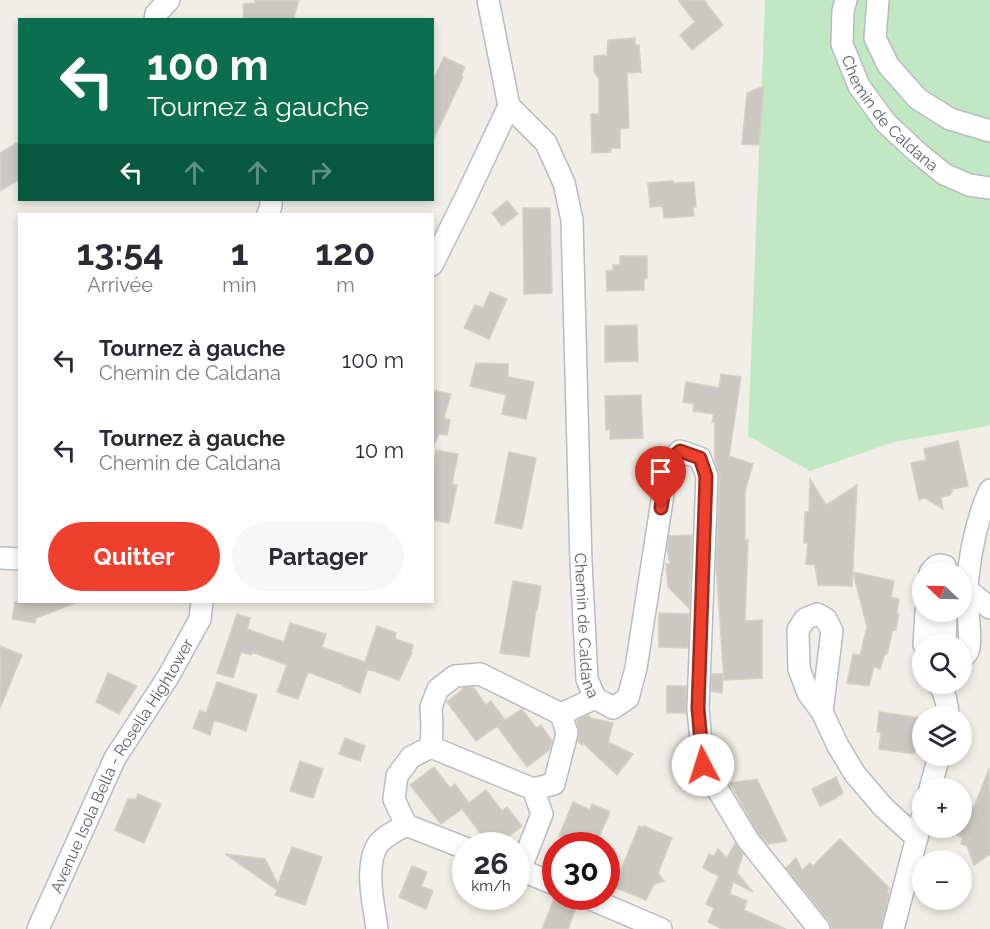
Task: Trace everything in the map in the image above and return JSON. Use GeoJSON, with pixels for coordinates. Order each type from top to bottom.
{"type":"FeatureCollection","features":[{"type":"Feature","properties":{"kind":"street"},"geometry":{"type":"LineString","coordinates":[[155,18],[156,14],[169,0]]}},
{"type":"Feature","properties":{"kind":"street"},"geometry":{"type":"LineString","coordinates":[[434,261],[509,106],[488,0]]}},
{"type":"Feature","properties":{"kind":"street","name":"Chemin de Caldana"},"geometry":{"type":"LineString","coordinates":[[846,0],[843,10],[842,44],[859,86],[886,123],[944,174],[969,185],[990,188]]}},
{"type":"Feature","properties":{"kind":"street"},"geometry":{"type":"LineString","coordinates":[[878,0],[875,38],[888,65],[918,99],[950,119],[990,131]]}},
{"type":"Feature","properties":{"kind":"street","name":"Chemin de Caldana"},"geometry":{"type":"LineString","coordinates":[[509,106],[546,143],[564,183],[572,220],[581,563],[587,679],[595,698],[613,708],[628,698],[636,668],[668,462],[680,451],[700,458],[706,476],[698,708],[703,765],[748,840],[819,929]]}},
{"type":"Feature","properties":{"kind":"street"},"geometry":{"type":"LineString","coordinates":[[970,562],[976,529],[990,490]]}},
{"type":"Feature","properties":{"kind":"street"},"geometry":{"type":"LineString","coordinates":[[0,558],[18,559]]}},
{"type":"Feature","properties":{"kind":"street"},"geometry":{"type":"LineString","coordinates":[[972,594],[990,608]]}},
{"type":"Feature","properties":{"kind":"street","name":"Avenue Isola Bella - Rosella Hightower"},"geometry":{"type":"LineString","coordinates":[[38,929],[115,758],[168,677],[200,619],[202,603]]}},
{"type":"Feature","properties":{"kind":"street"},"geometry":{"type":"LineString","coordinates":[[397,830],[393,799],[397,776],[411,757],[431,747],[533,789],[554,784],[567,733],[561,714],[480,674],[455,676],[438,689],[431,707],[431,747]]}},
{"type":"Feature","properties":{"kind":"street"},"geometry":{"type":"LineString","coordinates":[[561,714],[595,698]]}},
{"type":"Feature","properties":{"kind":"street"},"geometry":{"type":"LineString","coordinates":[[822,712],[838,746],[855,774],[884,808],[912,824]]}},
{"type":"Feature","properties":{"kind":"street"},"geometry":{"type":"LineString","coordinates":[[530,843],[543,814],[533,789]]}},
{"type":"Feature","properties":{"kind":"street"},"geometry":{"type":"LineString","coordinates":[[397,830],[452,845]]}},
{"type":"Feature","properties":{"kind":"street"},"geometry":{"type":"LineString","coordinates":[[377,929],[370,869],[376,847],[397,830]]}},
{"type":"Feature","properties":{"kind":"street"},"geometry":{"type":"LineString","coordinates":[[893,929],[917,838]]}},
{"type":"Feature","properties":{"kind":"street"},"geometry":{"type":"LineString","coordinates":[[617,910],[661,929]]}},
{"type":"Feature","properties":{"kind":"green space"},"geometry":{"type":"Polygon","coordinates":[[[765,0],[990,0],[990,424],[988,426],[894,442],[810,471],[748,436],[765,0]]]}},
{"type":"Feature","properties":{"kind":"building"},"geometry":{"type":"Polygon","coordinates":[[[255,0],[299,0],[294,18],[244,18],[243,4],[255,3],[255,0]]]}},
{"type":"Feature","properties":{"kind":"building"},"geometry":{"type":"Polygon","coordinates":[[[678,0],[704,0],[723,25],[692,50],[680,35],[695,22],[678,0]]]}},
{"type":"Feature","properties":{"kind":"building"},"geometry":{"type":"Polygon","coordinates":[[[635,38],[635,45],[639,45],[641,72],[627,73],[629,128],[620,129],[620,148],[611,148],[611,152],[592,153],[591,114],[599,114],[599,79],[594,72],[594,56],[607,55],[608,40],[635,38]]]}},
{"type":"Feature","properties":{"kind":"building"},"geometry":{"type":"Polygon","coordinates":[[[444,57],[465,67],[461,76],[463,77],[434,138],[434,79],[444,57]]]}},
{"type":"Feature","properties":{"kind":"building"},"geometry":{"type":"Polygon","coordinates":[[[764,86],[759,145],[742,144],[747,93],[764,86]]]}},
{"type":"Feature","properties":{"kind":"building"},"geometry":{"type":"Polygon","coordinates":[[[18,142],[18,180],[0,191],[0,153],[18,142]]]}},
{"type":"Feature","properties":{"kind":"building"},"geometry":{"type":"Polygon","coordinates":[[[673,181],[674,183],[694,182],[696,207],[693,207],[694,216],[664,218],[663,206],[650,207],[648,183],[673,181]]]}},
{"type":"Feature","properties":{"kind":"building"},"geometry":{"type":"Polygon","coordinates":[[[507,201],[518,214],[502,226],[492,213],[507,201]]]}},
{"type":"Feature","properties":{"kind":"building"},"geometry":{"type":"Polygon","coordinates":[[[523,208],[550,208],[552,293],[524,294],[523,208]]]}},
{"type":"Feature","properties":{"kind":"building"},"geometry":{"type":"Polygon","coordinates":[[[620,256],[647,256],[647,278],[644,278],[644,290],[607,291],[606,271],[613,270],[613,265],[620,265],[620,256]]]}},
{"type":"Feature","properties":{"kind":"building"},"geometry":{"type":"Polygon","coordinates":[[[490,292],[507,299],[489,339],[464,328],[475,305],[483,308],[490,292]]]}},
{"type":"Feature","properties":{"kind":"building"},"geometry":{"type":"Polygon","coordinates":[[[637,325],[638,361],[605,362],[605,326],[637,325]]]}},
{"type":"Feature","properties":{"kind":"building"},"geometry":{"type":"Polygon","coordinates":[[[476,363],[508,364],[508,377],[534,382],[526,419],[502,414],[506,395],[470,386],[476,363]]]}},
{"type":"Feature","properties":{"kind":"building"},"geometry":{"type":"Polygon","coordinates":[[[721,374],[741,377],[729,456],[753,464],[745,491],[745,540],[748,540],[745,621],[762,620],[762,678],[724,680],[716,563],[720,476],[715,461],[715,422],[712,422],[714,414],[693,411],[694,404],[683,402],[686,382],[719,388],[721,374]]]}},
{"type":"Feature","properties":{"kind":"building"},"geometry":{"type":"Polygon","coordinates":[[[434,390],[451,394],[444,418],[450,420],[447,435],[439,434],[435,443],[434,390]]]}},
{"type":"Feature","properties":{"kind":"building"},"geometry":{"type":"Polygon","coordinates":[[[641,395],[643,438],[610,439],[610,429],[606,430],[605,396],[641,395]]]}},
{"type":"Feature","properties":{"kind":"building"},"geometry":{"type":"Polygon","coordinates":[[[958,441],[968,486],[953,489],[950,495],[941,497],[943,509],[925,498],[919,500],[911,463],[926,460],[924,449],[958,441]]]}},
{"type":"Feature","properties":{"kind":"building"},"geometry":{"type":"Polygon","coordinates":[[[436,450],[458,454],[452,484],[457,485],[449,523],[434,520],[436,450]]]}},
{"type":"Feature","properties":{"kind":"building"},"geometry":{"type":"Polygon","coordinates":[[[509,452],[536,458],[522,529],[495,523],[509,452]]]}},
{"type":"Feature","properties":{"kind":"building"},"geometry":{"type":"Polygon","coordinates":[[[810,479],[826,505],[857,485],[852,586],[818,585],[815,565],[806,564],[808,543],[804,543],[805,512],[809,512],[810,479]]]}},
{"type":"Feature","properties":{"kind":"building"},"geometry":{"type":"Polygon","coordinates":[[[692,535],[689,608],[668,587],[666,564],[670,564],[667,549],[669,536],[692,535]]]}},
{"type":"Feature","properties":{"kind":"building"},"geometry":{"type":"Polygon","coordinates":[[[853,572],[894,581],[891,597],[899,599],[896,630],[893,629],[887,654],[885,654],[880,669],[874,666],[869,686],[847,683],[853,654],[860,655],[867,627],[853,572]]]}},
{"type":"Feature","properties":{"kind":"building"},"geometry":{"type":"Polygon","coordinates":[[[513,581],[541,586],[529,657],[500,653],[513,581]]]}},
{"type":"Feature","properties":{"kind":"building"},"geometry":{"type":"Polygon","coordinates":[[[15,602],[75,603],[36,618],[35,623],[12,619],[15,602]]]}},
{"type":"Feature","properties":{"kind":"building"},"geometry":{"type":"Polygon","coordinates":[[[659,613],[689,614],[688,648],[659,647],[659,613]]]}},
{"type":"Feature","properties":{"kind":"building"},"geometry":{"type":"Polygon","coordinates":[[[237,614],[250,618],[247,629],[284,642],[290,623],[326,634],[322,647],[365,662],[377,626],[396,633],[395,639],[413,645],[412,653],[399,680],[368,669],[360,693],[308,672],[298,699],[277,692],[287,665],[252,652],[251,655],[241,652],[233,678],[217,673],[237,614]]]}},
{"type":"Feature","properties":{"kind":"building"},"geometry":{"type":"Polygon","coordinates":[[[0,646],[22,655],[0,708],[0,646]]]}},
{"type":"Feature","properties":{"kind":"building"},"geometry":{"type":"Polygon","coordinates":[[[108,673],[137,686],[119,714],[96,702],[108,673]]]}},
{"type":"Feature","properties":{"kind":"building"},"geometry":{"type":"Polygon","coordinates":[[[712,674],[723,674],[722,693],[711,691],[712,674]]]}},
{"type":"Feature","properties":{"kind":"building"},"geometry":{"type":"Polygon","coordinates":[[[217,682],[257,695],[246,731],[214,720],[210,735],[193,728],[200,710],[206,713],[217,682]]]}},
{"type":"Feature","properties":{"kind":"building"},"geometry":{"type":"Polygon","coordinates":[[[667,686],[686,686],[686,713],[667,713],[667,686]]]}},
{"type":"Feature","properties":{"kind":"building"},"geometry":{"type":"Polygon","coordinates":[[[473,687],[486,705],[491,701],[505,720],[522,709],[536,728],[541,725],[552,741],[549,750],[527,767],[497,726],[476,741],[447,702],[464,688],[473,687]]]}},
{"type":"Feature","properties":{"kind":"building"},"geometry":{"type":"Polygon","coordinates":[[[879,712],[912,717],[912,754],[879,749],[881,732],[877,732],[879,712]]]}},
{"type":"Feature","properties":{"kind":"building"},"geometry":{"type":"Polygon","coordinates":[[[588,715],[591,718],[613,723],[608,742],[633,754],[617,775],[578,741],[577,721],[588,715]]]}},
{"type":"Feature","properties":{"kind":"building"},"geometry":{"type":"Polygon","coordinates":[[[345,738],[365,746],[360,761],[339,754],[345,738]]]}},
{"type":"Feature","properties":{"kind":"building"},"geometry":{"type":"Polygon","coordinates":[[[300,761],[323,769],[313,798],[290,791],[300,761]]]}},
{"type":"Feature","properties":{"kind":"building"},"geometry":{"type":"Polygon","coordinates":[[[434,767],[450,788],[455,784],[469,803],[486,790],[502,811],[507,807],[522,826],[514,832],[479,832],[462,809],[441,824],[410,785],[434,767]]]}},
{"type":"Feature","properties":{"kind":"building"},"geometry":{"type":"Polygon","coordinates":[[[989,769],[990,854],[974,865],[972,850],[961,844],[963,838],[972,838],[972,806],[974,807],[989,769]]]}},
{"type":"Feature","properties":{"kind":"building"},"geometry":{"type":"Polygon","coordinates":[[[836,777],[843,793],[820,806],[812,789],[836,777]]]}},
{"type":"Feature","properties":{"kind":"building"},"geometry":{"type":"Polygon","coordinates":[[[757,779],[787,841],[768,844],[758,833],[730,783],[757,779]]]}},
{"type":"Feature","properties":{"kind":"building"},"geometry":{"type":"Polygon","coordinates":[[[138,794],[161,804],[144,843],[115,830],[128,799],[136,799],[138,794]]]}},
{"type":"Feature","properties":{"kind":"building"},"geometry":{"type":"Polygon","coordinates":[[[573,802],[590,810],[592,804],[610,812],[601,832],[561,832],[573,802]]]}},
{"type":"Feature","properties":{"kind":"building"},"geometry":{"type":"Polygon","coordinates":[[[639,826],[672,838],[658,873],[664,881],[654,884],[646,900],[620,889],[620,872],[639,826]]]}},
{"type":"Feature","properties":{"kind":"building"},"geometry":{"type":"Polygon","coordinates":[[[840,839],[890,889],[887,891],[889,894],[881,929],[832,929],[829,921],[786,868],[796,858],[802,870],[810,863],[813,866],[840,839]]]}},
{"type":"Feature","properties":{"kind":"building"},"geometry":{"type":"Polygon","coordinates":[[[735,843],[743,854],[737,873],[753,892],[733,882],[730,894],[747,901],[744,910],[786,929],[722,929],[708,922],[714,908],[706,904],[719,876],[703,868],[709,854],[714,856],[718,849],[727,858],[735,843]]]}},
{"type":"Feature","properties":{"kind":"building"},"geometry":{"type":"Polygon","coordinates":[[[292,847],[322,857],[305,905],[275,895],[277,890],[225,854],[265,859],[278,884],[292,847]]]}},
{"type":"Feature","properties":{"kind":"building"},"geometry":{"type":"Polygon","coordinates":[[[412,866],[427,872],[421,886],[433,891],[426,909],[399,897],[412,866]]]}},
{"type":"Feature","properties":{"kind":"building"},"geometry":{"type":"Polygon","coordinates":[[[550,910],[575,910],[568,929],[542,929],[550,910]]]}},
{"type":"Feature","properties":{"kind":"route"},"geometry":{"type":"LineString","coordinates":[[661,508],[668,462],[680,451],[700,458],[706,476],[698,708],[703,765]]}}]}
